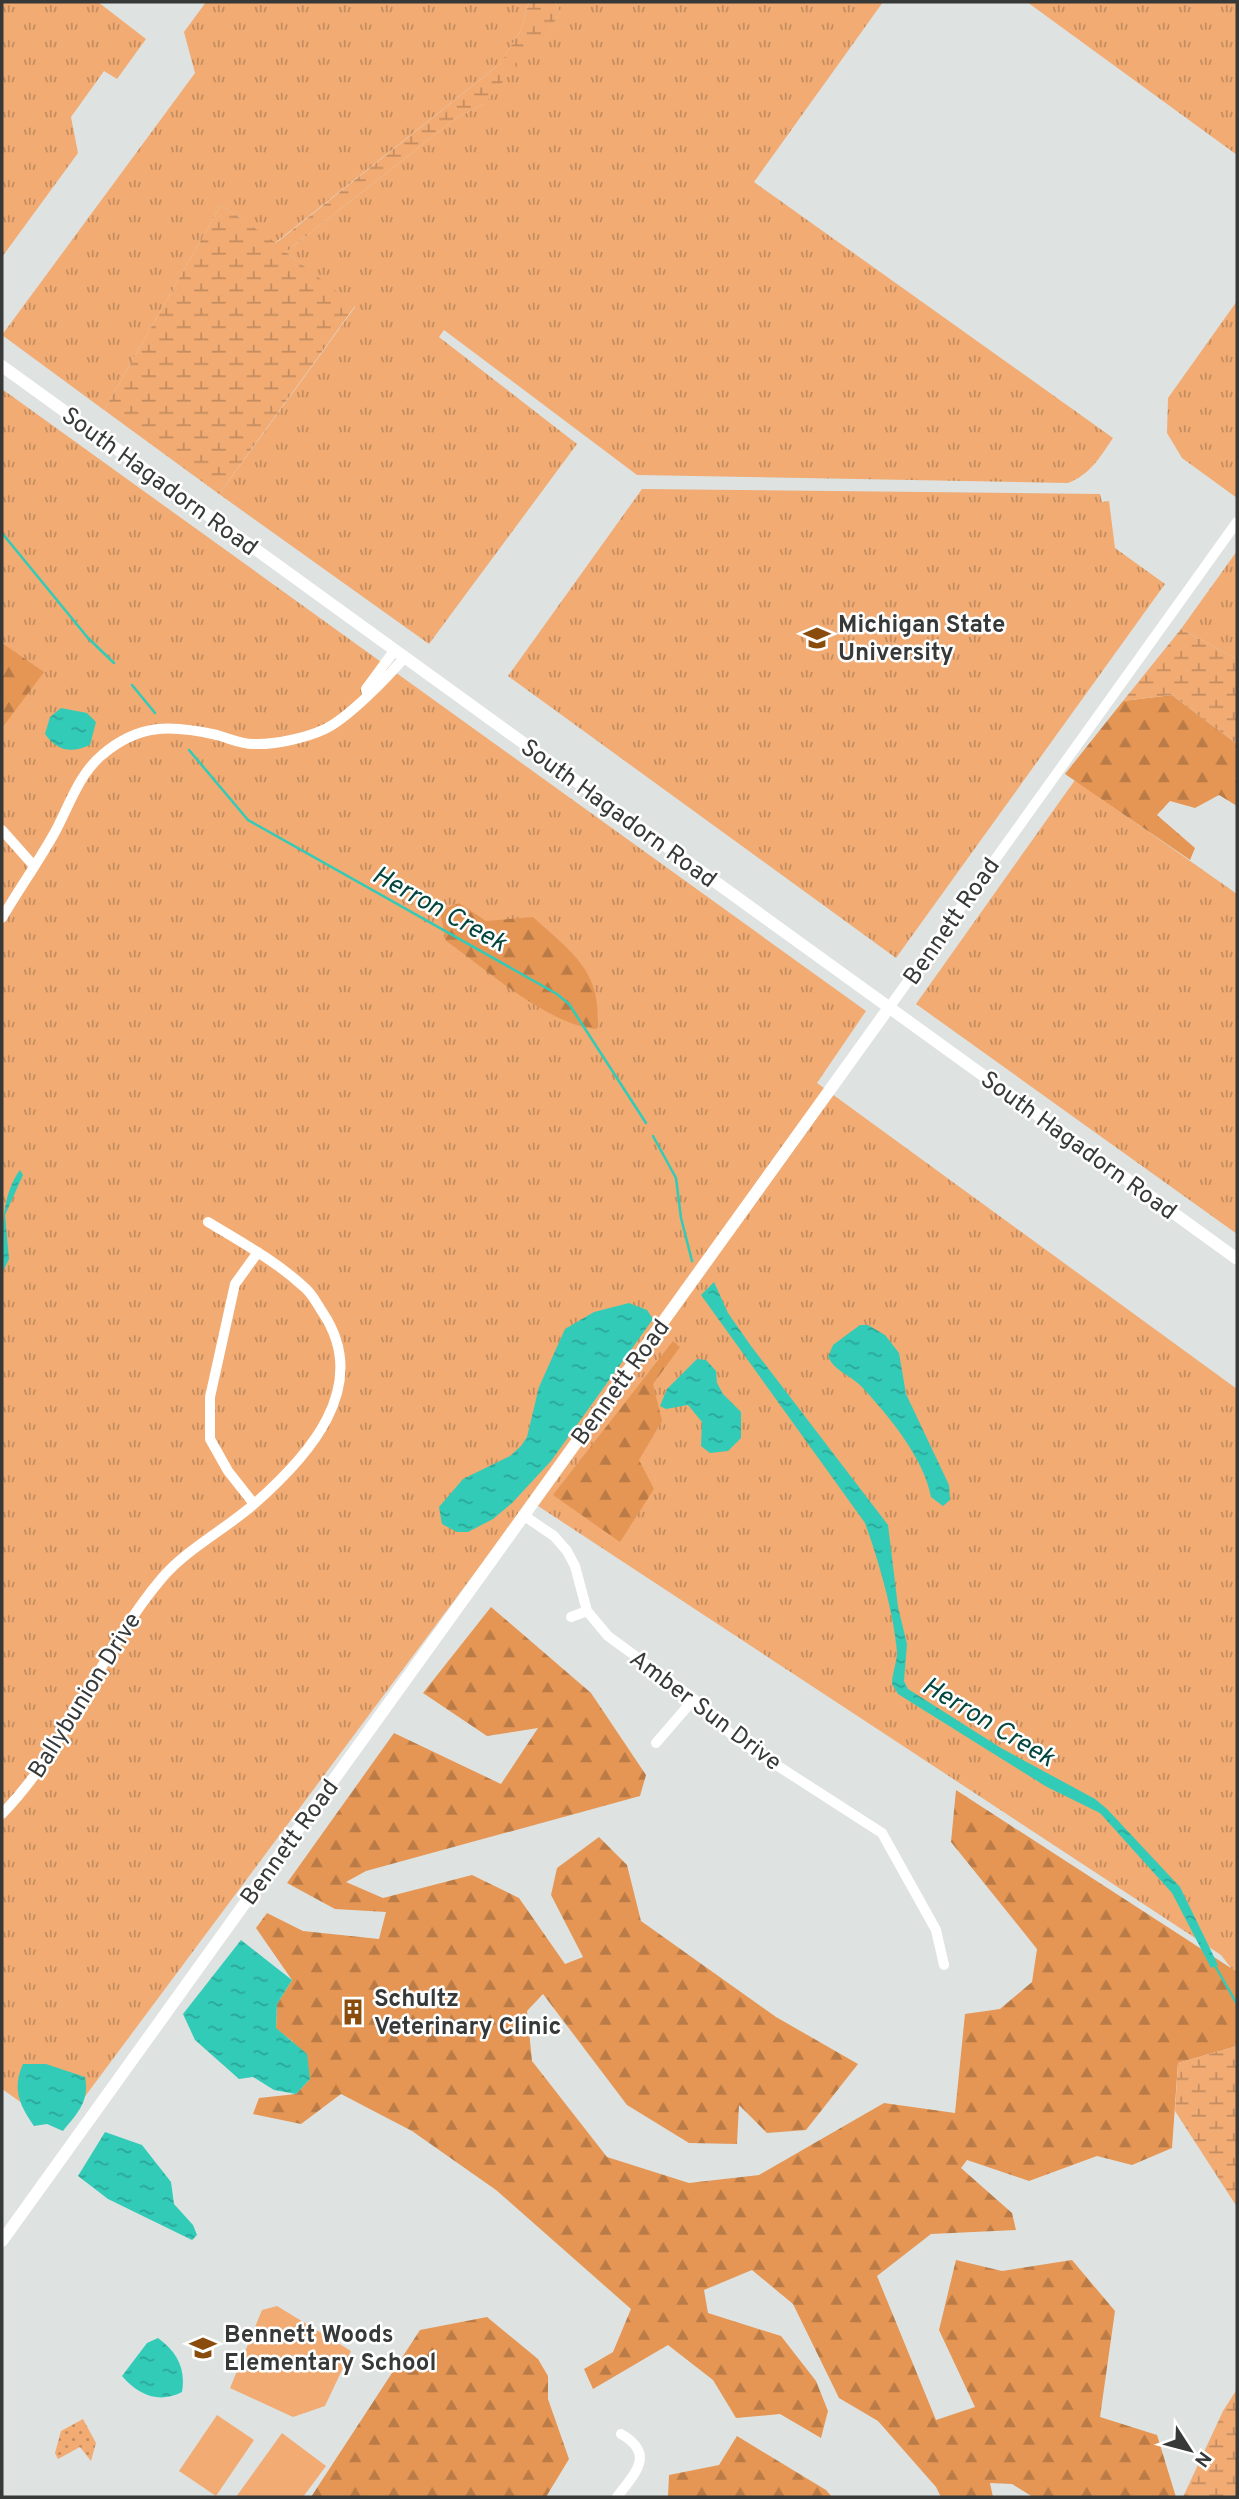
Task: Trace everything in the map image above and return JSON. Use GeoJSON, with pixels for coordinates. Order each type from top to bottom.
{"type":"FeatureCollection","features":[{"type":"Feature","properties":{"kind":"street","name":"South Hagadorn Road"},"geometry":{"type":"LineString","coordinates":[[2,366],[1237,1259]]}},
{"type":"Feature","properties":{"kind":"street","name":"Bennett Road"},"geometry":{"type":"LineString","coordinates":[[2,2241],[1237,522]]}},
{"type":"Feature","properties":{"kind":"street"},"geometry":{"type":"LineString","coordinates":[[2,918],[80,782],[99,756],[116,744],[158,727],[190,729],[252,744],[298,737],[327,728],[367,694],[366,689],[399,654]]}},
{"type":"Feature","properties":{"kind":"street"},"geometry":{"type":"LineString","coordinates":[[2,830],[33,866]]}},
{"type":"Feature","properties":{"kind":"street","name":"Ballybunion Drive"},"geometry":{"type":"LineString","coordinates":[[2,1814],[55,1746],[127,1622],[164,1575],[254,1504],[315,1441],[334,1407],[343,1367],[333,1327],[307,1288],[258,1252],[208,1222]]}},
{"type":"Feature","properties":{"kind":"street"},"geometry":{"type":"LineString","coordinates":[[254,1504],[228,1471],[211,1439],[210,1397],[235,1284],[258,1252]]}},
{"type":"Feature","properties":{"kind":"street","name":"Amber Sun Drive"},"geometry":{"type":"LineString","coordinates":[[523,1515],[554,1536],[567,1551],[575,1566],[587,1611],[608,1636],[694,1699],[736,1739],[882,1833],[936,1930],[944,1965]]}},
{"type":"Feature","properties":{"kind":"street"},"geometry":{"type":"LineString","coordinates":[[571,1617],[587,1611]]}},
{"type":"Feature","properties":{"kind":"street"},"geometry":{"type":"LineString","coordinates":[[656,1743],[694,1699]]}},
{"type":"Feature","properties":{"kind":"street"},"geometry":{"type":"LineString","coordinates":[[617,2497],[636,2470],[641,2454],[634,2441],[621,2434]]}},
{"type":"Feature","properties":{"kind":"green space"},"geometry":{"type":"Polygon","coordinates":[[[2,2],[98,2],[146,39],[117,79],[104,71],[71,117],[78,153],[2,257],[2,2]]]}},
{"type":"Feature","properties":{"kind":"green space"},"geometry":{"type":"Polygon","coordinates":[[[206,2],[529,2],[521,30],[504,57],[536,39],[543,43],[560,12],[555,2],[883,2],[754,182],[1113,438],[1089,470],[1068,483],[637,475],[444,330],[439,337],[577,444],[429,644],[219,494],[355,307],[286,252],[456,118],[484,104],[501,63],[275,243],[221,205],[104,410],[2,335],[195,73],[184,32],[206,2]]]}},
{"type":"Feature","properties":{"kind":"green space"},"geometry":{"type":"Polygon","coordinates":[[[529,2],[555,2],[560,12],[543,44],[536,40],[516,67],[504,57],[521,30],[529,2]]]}},
{"type":"Feature","properties":{"kind":"green space"},"geometry":{"type":"Polygon","coordinates":[[[1027,2],[1237,2],[1237,155],[1027,2]]]}},
{"type":"Feature","properties":{"kind":"green space"},"geometry":{"type":"Polygon","coordinates":[[[501,63],[511,72],[484,104],[456,118],[286,252],[355,306],[219,494],[104,410],[221,205],[276,243],[501,63]]]}},
{"type":"Feature","properties":{"kind":"green space"},"geometry":{"type":"Polygon","coordinates":[[[1237,301],[1237,498],[1182,458],[1167,433],[1168,398],[1237,301]]]}},
{"type":"Feature","properties":{"kind":"green space"},"geometry":{"type":"Polygon","coordinates":[[[2,389],[866,1011],[817,1083],[1237,1389],[1237,1976],[1221,1955],[529,1500],[60,2130],[2,2089],[2,389]]]}},
{"type":"Feature","properties":{"kind":"green space"},"geometry":{"type":"Polygon","coordinates":[[[642,489],[1100,494],[1102,502],[1109,501],[1115,548],[1165,584],[896,958],[508,676],[642,489]]]}},
{"type":"Feature","properties":{"kind":"green space"},"geometry":{"type":"Polygon","coordinates":[[[1237,551],[1237,659],[1181,629],[1237,551]]]}},
{"type":"Feature","properties":{"kind":"green space"},"geometry":{"type":"Polygon","coordinates":[[[1181,629],[1237,659],[1237,744],[1172,695],[1123,701],[1181,629]]]}},
{"type":"Feature","properties":{"kind":"green space"},"geometry":{"type":"Polygon","coordinates":[[[2,643],[44,672],[2,728],[2,643]]]}},
{"type":"Feature","properties":{"kind":"green space"},"geometry":{"type":"Polygon","coordinates":[[[1172,695],[1237,744],[1237,806],[1219,795],[1195,808],[1170,801],[1157,815],[1195,848],[1190,860],[1065,774],[1123,701],[1172,695]]]}},
{"type":"Feature","properties":{"kind":"green space"},"geometry":{"type":"Polygon","coordinates":[[[1075,780],[1237,894],[1237,1234],[916,1004],[1075,780]]]}},
{"type":"Feature","properties":{"kind":"green space"},"geometry":{"type":"Polygon","coordinates":[[[459,903],[486,921],[533,917],[560,941],[582,964],[589,977],[598,1009],[597,1029],[558,1018],[538,1007],[446,941],[440,911],[459,903]]]}},
{"type":"Feature","properties":{"kind":"green space"},"geometry":{"type":"Polygon","coordinates":[[[673,1341],[680,1347],[653,1384],[662,1421],[639,1460],[654,1489],[620,1542],[553,1495],[673,1341]]]}},
{"type":"Feature","properties":{"kind":"green space"},"geometry":{"type":"Polygon","coordinates":[[[491,1607],[591,1693],[646,1775],[640,1796],[366,1871],[346,1882],[383,1898],[472,1875],[519,1898],[565,1964],[583,1957],[551,1895],[557,1868],[599,1837],[627,1865],[641,1921],[776,2017],[858,2064],[806,2130],[767,2133],[739,2105],[737,2144],[689,2143],[627,2105],[543,1994],[527,2011],[532,2061],[607,2157],[689,2183],[759,2175],[884,2103],[955,2113],[965,2014],[1000,2009],[1032,1982],[1037,1949],[951,1842],[956,1790],[1237,1972],[1237,2046],[1178,2063],[1172,2148],[1132,2165],[1097,2156],[1029,2181],[967,2160],[961,2168],[1012,2213],[1016,2230],[931,2234],[877,2276],[936,2420],[975,2407],[939,2330],[956,2260],[1002,2271],[1072,2260],[1115,2311],[1100,2417],[1157,2435],[1176,2497],[1033,2497],[1012,2484],[990,2483],[993,2497],[941,2497],[936,2487],[878,2421],[839,2398],[793,2304],[752,2270],[704,2290],[708,2313],[781,2336],[816,2381],[828,2411],[821,2438],[780,2414],[736,2418],[713,2380],[668,2345],[593,2389],[584,2369],[613,2352],[631,2309],[496,2190],[412,2131],[341,2094],[301,2124],[253,2114],[259,2098],[296,2094],[310,2079],[292,2041],[276,2029],[277,2004],[292,1980],[256,1928],[267,1913],[303,1931],[379,1939],[386,1912],[335,1909],[287,1883],[394,1733],[501,1784],[538,1728],[487,1736],[423,1693],[491,1607]]]}},
{"type":"Feature","properties":{"kind":"green space"},"geometry":{"type":"Polygon","coordinates":[[[1237,2046],[1237,2207],[1175,2111],[1178,2063],[1237,2046]]]}},
{"type":"Feature","properties":{"kind":"green space"},"geometry":{"type":"Polygon","coordinates":[[[277,2306],[351,2351],[325,2406],[293,2417],[230,2388],[262,2310],[277,2306]]]}},
{"type":"Feature","properties":{"kind":"green space"},"geometry":{"type":"Polygon","coordinates":[[[487,2317],[538,2359],[548,2376],[548,2399],[569,2459],[546,2497],[311,2497],[420,2330],[487,2317]]]}},
{"type":"Feature","properties":{"kind":"green space"},"geometry":{"type":"Polygon","coordinates":[[[1237,2389],[1237,2497],[1183,2497],[1223,2411],[1237,2389]]]}},
{"type":"Feature","properties":{"kind":"green space"},"geometry":{"type":"Polygon","coordinates":[[[217,2415],[254,2440],[216,2496],[179,2471],[217,2415]]]}},
{"type":"Feature","properties":{"kind":"green space"},"geometry":{"type":"Polygon","coordinates":[[[83,2419],[96,2443],[91,2461],[80,2447],[58,2459],[55,2453],[61,2431],[83,2419]]]}},
{"type":"Feature","properties":{"kind":"green space"},"geometry":{"type":"Polygon","coordinates":[[[282,2433],[326,2466],[303,2497],[236,2497],[282,2433]]]}},
{"type":"Feature","properties":{"kind":"green space"},"geometry":{"type":"Polygon","coordinates":[[[737,2436],[826,2490],[832,2497],[668,2497],[669,2475],[719,2465],[737,2436]]]}},
{"type":"Feature","properties":{"kind":"water"},"geometry":{"type":"Polygon","coordinates":[[[61,708],[87,713],[96,722],[90,745],[71,750],[60,748],[45,734],[50,717],[61,708]]]}},
{"type":"Feature","properties":{"kind":"water"},"geometry":{"type":"Polygon","coordinates":[[[20,1170],[23,1175],[5,1215],[9,1259],[2,1273],[2,1232],[6,1205],[13,1181],[20,1170]]]}},
{"type":"Feature","properties":{"kind":"water"},"geometry":{"type":"Polygon","coordinates":[[[714,1282],[728,1313],[751,1346],[888,1525],[898,1607],[907,1644],[904,1681],[908,1689],[1001,1748],[1095,1799],[1107,1809],[1180,1887],[1218,1965],[1211,1968],[1172,1893],[1100,1813],[1047,1787],[898,1694],[892,1684],[897,1652],[893,1620],[865,1523],[701,1295],[714,1282]]]}},
{"type":"Feature","properties":{"kind":"water"},"geometry":{"type":"Polygon","coordinates":[[[629,1303],[647,1310],[653,1319],[551,1461],[512,1503],[493,1519],[468,1532],[457,1532],[442,1524],[439,1507],[463,1479],[510,1456],[527,1437],[539,1387],[565,1329],[594,1312],[629,1303]]]}},
{"type":"Feature","properties":{"kind":"water"},"geometry":{"type":"Polygon","coordinates":[[[860,1325],[868,1325],[885,1335],[899,1353],[906,1394],[949,1485],[950,1500],[943,1506],[931,1497],[921,1467],[893,1424],[861,1386],[835,1366],[828,1357],[833,1345],[860,1325]]]}},
{"type":"Feature","properties":{"kind":"water"},"geometry":{"type":"Polygon","coordinates":[[[697,1359],[706,1360],[716,1371],[717,1383],[723,1394],[741,1412],[741,1438],[728,1451],[710,1453],[701,1446],[702,1422],[688,1405],[666,1409],[660,1406],[667,1389],[697,1359]]]}},
{"type":"Feature","properties":{"kind":"water"},"geometry":{"type":"Polygon","coordinates":[[[241,1940],[292,1980],[277,2004],[276,2028],[307,2054],[310,2079],[296,2094],[274,2090],[253,2077],[239,2079],[195,2040],[183,2014],[241,1940]]]}},
{"type":"Feature","properties":{"kind":"water"},"geometry":{"type":"Polygon","coordinates":[[[23,2064],[46,2064],[85,2077],[84,2100],[63,2131],[47,2124],[34,2126],[24,2111],[19,2096],[18,2081],[23,2064]]]}},
{"type":"Feature","properties":{"kind":"water"},"geometry":{"type":"Polygon","coordinates":[[[105,2132],[142,2145],[171,2182],[174,2204],[193,2225],[197,2235],[192,2240],[108,2199],[78,2176],[105,2132]]]}},
{"type":"Feature","properties":{"kind":"water"},"geometry":{"type":"Polygon","coordinates":[[[158,2338],[175,2355],[183,2375],[182,2392],[173,2396],[149,2396],[122,2376],[147,2343],[158,2338]]]}},
{"type":"Feature","properties":{"kind":"waterway","name":"Herron Creek"},"geometry":{"type":"LineString","coordinates":[[2,533],[88,638],[114,663]]}},
{"type":"Feature","properties":{"kind":"waterway","name":"Herron Creek"},"geometry":{"type":"LineString","coordinates":[[132,685],[155,713]]}},
{"type":"Feature","properties":{"kind":"waterway","name":"Herron Creek"},"geometry":{"type":"LineString","coordinates":[[189,750],[248,820],[557,994],[569,1004],[646,1123]]}},
{"type":"Feature","properties":{"kind":"waterway","name":"Herron Creek"},"geometry":{"type":"LineString","coordinates":[[653,1136],[676,1178],[681,1218],[692,1261]]}},
{"type":"Feature","properties":{"kind":"waterway","name":"Herron Creek"},"geometry":{"type":"LineString","coordinates":[[1214,1964],[1237,2004]]}},
{"type":"Feature","properties":{"kind":"place","name":"Michigan State University"},"geometry":{"type":"Point","coordinates":[817,638]}},
{"type":"Feature","properties":{"kind":"place","name":"Schultz Veterinary Clinic"},"geometry":{"type":"Point","coordinates":[353,2012]}},
{"type":"Feature","properties":{"kind":"place","name":"Bennett Woods Elementary School"},"geometry":{"type":"Point","coordinates":[203,2348]}}]}
